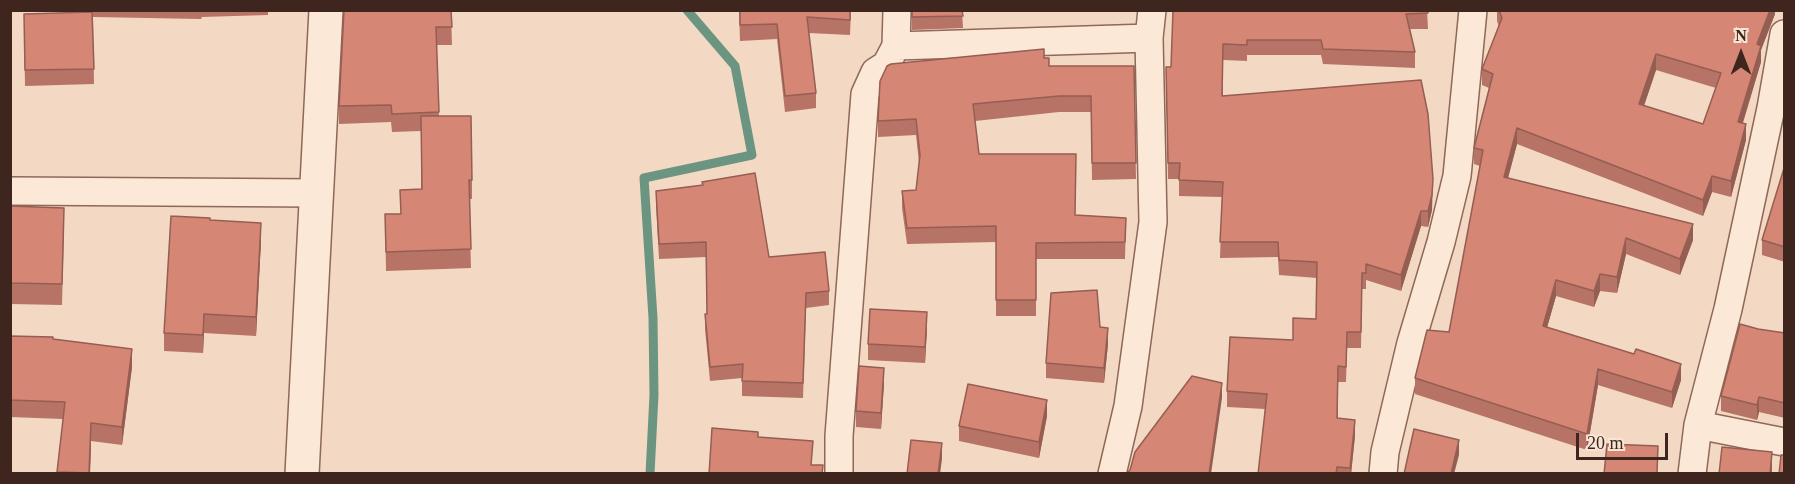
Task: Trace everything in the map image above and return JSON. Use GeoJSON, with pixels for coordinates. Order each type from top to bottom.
{"type":"FeatureCollection","features":[{"type":"Feature","properties":{"kind":"street"},"geometry":{"type":"LineString","coordinates":[[302,474],[326,10]]}},
{"type":"Feature","properties":{"kind":"street"},"geometry":{"type":"LineString","coordinates":[[839,474],[839,436],[865,94],[875,72],[886,65],[896,46],[897,10]]}},
{"type":"Feature","properties":{"kind":"street"},"geometry":{"type":"LineString","coordinates":[[1112,474],[1128,406],[1153,222],[1149,38],[1152,10]]}},
{"type":"Feature","properties":{"kind":"street"},"geometry":{"type":"LineString","coordinates":[[1383,474],[1385,452],[1411,343],[1441,242],[1457,176],[1473,10]]}},
{"type":"Feature","properties":{"kind":"street"},"geometry":{"type":"LineString","coordinates":[[1692,474],[1698,424],[1778,110],[1785,34]]}},
{"type":"Feature","properties":{"kind":"street"},"geometry":{"type":"LineString","coordinates":[[896,46],[1149,38]]}},
{"type":"Feature","properties":{"kind":"street"},"geometry":{"type":"LineString","coordinates":[[10,191],[317,193]]}},
{"type":"Feature","properties":{"kind":"street"},"geometry":{"type":"LineString","coordinates":[[1698,424],[1785,442]]}},
{"type":"Feature","properties":{"kind":"building"},"geometry":{"type":"Polygon","coordinates":[[[344,10],[451,10],[452,27],[436,27],[439,112],[392,114],[391,105],[339,106],[344,10]]]}},
{"type":"Feature","properties":{"kind":"building"},"geometry":{"type":"Polygon","coordinates":[[[740,10],[850,10],[850,20],[807,17],[816,93],[785,96],[777,24],[740,25],[740,10]]]}},
{"type":"Feature","properties":{"kind":"building"},"geometry":{"type":"Polygon","coordinates":[[[912,10],[962,10],[963,16],[912,17],[912,10]]]}},
{"type":"Feature","properties":{"kind":"building"},"geometry":{"type":"Polygon","coordinates":[[[1173,10],[1427,10],[1428,13],[1406,14],[1415,52],[1323,49],[1321,40],[1247,40],[1247,45],[1223,44],[1222,96],[1421,80],[1428,114],[1432,195],[1428,211],[1421,211],[1401,275],[1366,264],[1366,273],[1362,273],[1361,332],[1347,332],[1346,367],[1338,366],[1337,418],[1355,420],[1350,468],[1337,467],[1336,474],[1258,474],[1267,394],[1227,391],[1230,337],[1293,340],[1293,318],[1316,319],[1317,262],[1279,260],[1278,242],[1220,242],[1223,182],[1179,180],[1180,163],[1168,163],[1166,67],[1171,67],[1173,10]]]}},
{"type":"Feature","properties":{"kind":"building"},"geometry":{"type":"Polygon","coordinates":[[[1499,10],[1770,10],[1757,44],[1761,46],[1738,122],[1746,124],[1731,181],[1712,176],[1703,200],[1517,128],[1504,177],[1693,224],[1680,259],[1626,238],[1617,277],[1600,274],[1594,291],[1556,280],[1543,326],[1634,354],[1636,349],[1681,364],[1672,392],[1598,369],[1587,434],[1415,378],[1427,330],[1449,332],[1483,150],[1474,148],[1493,74],[1482,69],[1502,18],[1499,10]],[[1656,54],[1639,104],[1703,124],[1721,73],[1656,54]]]}},
{"type":"Feature","properties":{"kind":"building"},"geometry":{"type":"Polygon","coordinates":[[[92,12],[94,69],[25,70],[24,14],[92,12]]]}},
{"type":"Feature","properties":{"kind":"building"},"geometry":{"type":"Polygon","coordinates":[[[1044,49],[1044,58],[1049,58],[1049,66],[1134,66],[1136,163],[1092,163],[1091,96],[1059,96],[973,104],[979,154],[1076,154],[1075,215],[1126,218],[1125,242],[1036,243],[1036,300],[996,300],[996,226],[907,228],[902,191],[916,190],[920,155],[916,119],[878,121],[880,81],[887,66],[891,64],[1044,49]]]}},
{"type":"Feature","properties":{"kind":"building"},"geometry":{"type":"Polygon","coordinates":[[[421,116],[471,116],[472,180],[469,180],[471,249],[386,252],[385,214],[401,214],[400,190],[422,189],[421,116]]]}},
{"type":"Feature","properties":{"kind":"building"},"geometry":{"type":"Polygon","coordinates":[[[1785,165],[1785,247],[1762,240],[1785,165]]]}},
{"type":"Feature","properties":{"kind":"building"},"geometry":{"type":"Polygon","coordinates":[[[755,173],[769,257],[825,252],[829,291],[806,293],[803,383],[742,381],[743,364],[710,367],[705,314],[707,314],[706,242],[659,244],[656,191],[703,185],[702,182],[755,173]]]}},
{"type":"Feature","properties":{"kind":"building"},"geometry":{"type":"Polygon","coordinates":[[[10,206],[64,208],[62,284],[10,283],[10,206]]]}},
{"type":"Feature","properties":{"kind":"building"},"geometry":{"type":"Polygon","coordinates":[[[171,216],[261,223],[256,317],[204,314],[203,335],[164,333],[171,216]]]}},
{"type":"Feature","properties":{"kind":"building"},"geometry":{"type":"Polygon","coordinates":[[[1097,290],[1100,327],[1108,328],[1104,368],[1046,363],[1051,293],[1097,290]]]}},
{"type":"Feature","properties":{"kind":"building"},"geometry":{"type":"Polygon","coordinates":[[[870,309],[927,312],[925,347],[868,344],[870,309]]]}},
{"type":"Feature","properties":{"kind":"building"},"geometry":{"type":"Polygon","coordinates":[[[1740,324],[1785,333],[1785,403],[1759,397],[1757,405],[1721,396],[1740,324]]]}},
{"type":"Feature","properties":{"kind":"building"},"geometry":{"type":"Polygon","coordinates":[[[10,336],[53,337],[53,339],[132,349],[122,427],[91,423],[89,473],[57,472],[65,402],[10,400],[10,336]]]}},
{"type":"Feature","properties":{"kind":"building"},"geometry":{"type":"Polygon","coordinates":[[[859,366],[884,368],[881,413],[856,411],[859,366]]]}},
{"type":"Feature","properties":{"kind":"building"},"geometry":{"type":"Polygon","coordinates":[[[1192,376],[1222,383],[1209,474],[1126,474],[1130,470],[1135,452],[1192,376]]]}},
{"type":"Feature","properties":{"kind":"building"},"geometry":{"type":"Polygon","coordinates":[[[968,384],[1047,400],[1039,442],[959,426],[968,384]]]}},
{"type":"Feature","properties":{"kind":"building"},"geometry":{"type":"Polygon","coordinates":[[[712,428],[758,432],[758,437],[813,441],[811,465],[823,465],[822,474],[709,474],[712,428]]]}},
{"type":"Feature","properties":{"kind":"building"},"geometry":{"type":"Polygon","coordinates":[[[1414,429],[1459,440],[1451,474],[1404,474],[1414,429]]]}},
{"type":"Feature","properties":{"kind":"building"},"geometry":{"type":"Polygon","coordinates":[[[911,440],[942,443],[938,474],[907,474],[911,440]]]}},
{"type":"Feature","properties":{"kind":"building"},"geometry":{"type":"Polygon","coordinates":[[[1607,444],[1658,446],[1657,473],[1604,474],[1607,444]]]}},
{"type":"Feature","properties":{"kind":"building"},"geometry":{"type":"Polygon","coordinates":[[[1722,447],[1772,452],[1770,474],[1719,474],[1722,447]]]}},
{"type":"Feature","properties":{"kind":"building"},"geometry":{"type":"Polygon","coordinates":[[[1781,455],[1785,455],[1785,474],[1779,474],[1781,455]]]}},
{"type":"Feature","properties":{"kind":"waterway"},"geometry":{"type":"LineString","coordinates":[[650,474],[654,395],[653,318],[644,178],[752,155],[735,66],[687,10]]}}]}
